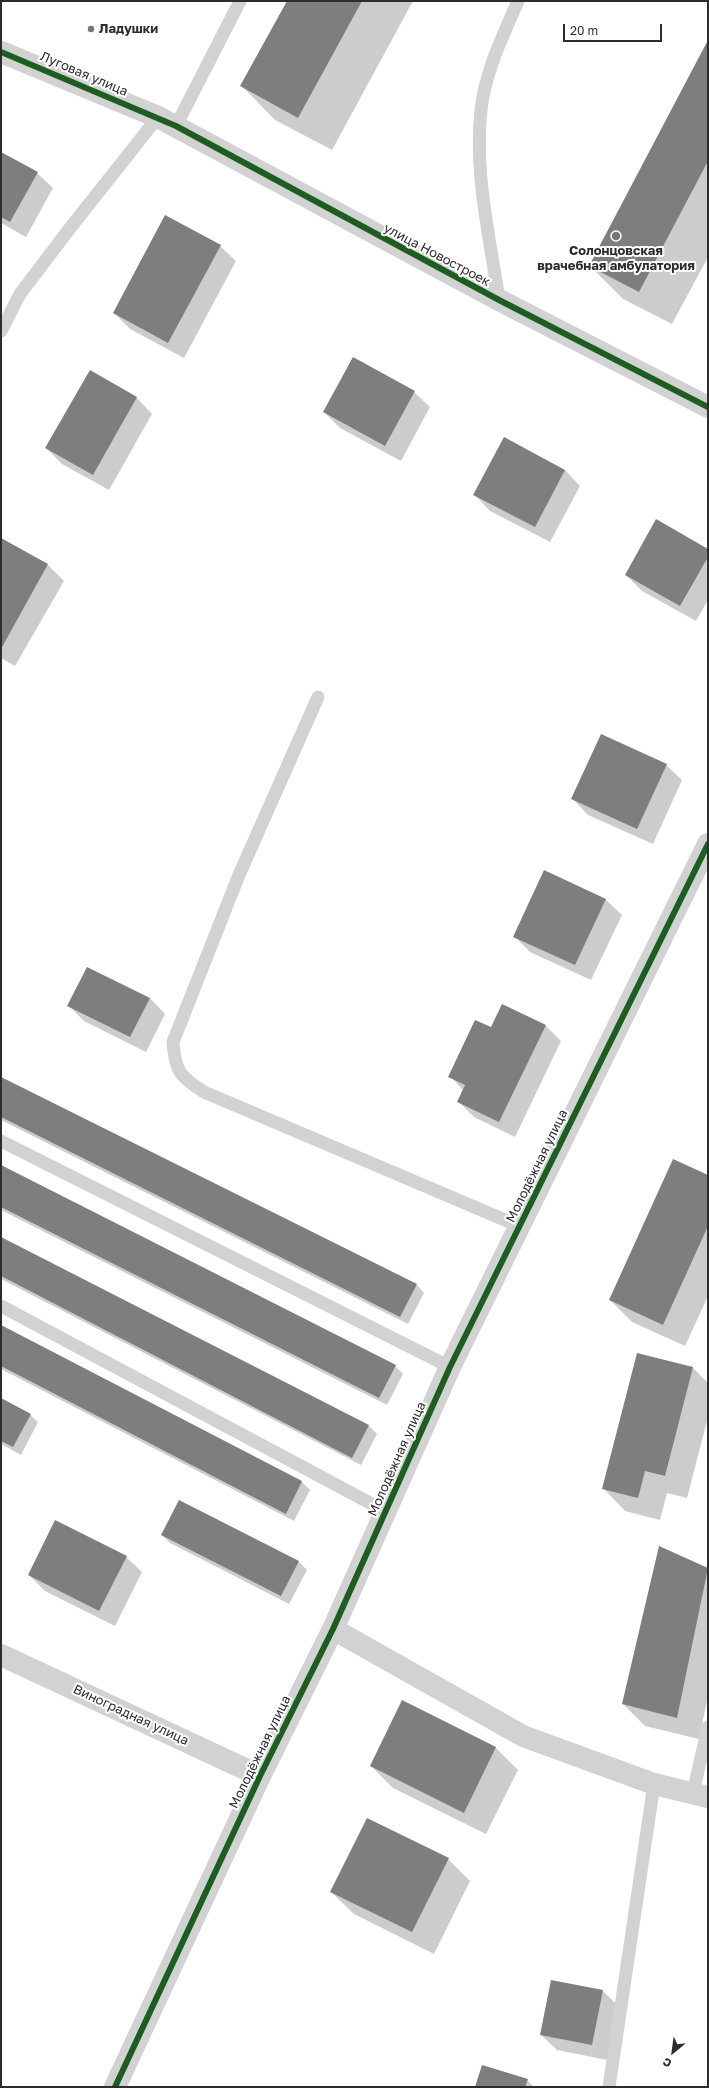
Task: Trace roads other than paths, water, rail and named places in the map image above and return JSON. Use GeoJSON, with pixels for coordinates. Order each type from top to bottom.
{"type":"FeatureCollection","features":[{"type":"Feature","properties":{"kind":"street","name":"Луговая улица"},"geometry":{"type":"LineString","coordinates":[[1,52],[167,122]]}},
{"type":"Feature","properties":{"kind":"street","name":"улица Новостроек"},"geometry":{"type":"LineString","coordinates":[[167,122],[499,300],[708,407]]}},
{"type":"Feature","properties":{"kind":"street","name":"Молодёжная улица"},"geometry":{"type":"LineString","coordinates":[[115,2087],[260,1776],[333,1629],[450,1367],[708,844]]}},
{"type":"Feature","properties":{"kind":"street"},"geometry":{"type":"LineString","coordinates":[[333,1629],[523,1736],[654,1784],[701,1795]]}},
{"type":"Feature","properties":{"kind":"street","name":"Виноградная улица"},"geometry":{"type":"LineString","coordinates":[[1,1655],[260,1776]]}},
{"type":"Feature","properties":{"kind":"lane"},"geometry":{"type":"LineString","coordinates":[[1,331],[20,294],[66,232],[167,122],[240,1]]}},
{"type":"Feature","properties":{"kind":"lane"},"geometry":{"type":"LineString","coordinates":[[499,300],[478,159],[481,109],[490,70],[518,1]]}},
{"type":"Feature","properties":{"kind":"lane"},"geometry":{"type":"LineString","coordinates":[[318,697],[239,875],[173,1042],[174,1062],[186,1080],[204,1092],[520,1226]]}},
{"type":"Feature","properties":{"kind":"lane"},"geometry":{"type":"LineString","coordinates":[[1,1141],[450,1367]]}},
{"type":"Feature","properties":{"kind":"lane"},"geometry":{"type":"LineString","coordinates":[[1,1306],[386,1511]]}},
{"type":"Feature","properties":{"kind":"lane"},"geometry":{"type":"LineString","coordinates":[[701,1795],[708,1727]]}},
{"type":"Feature","properties":{"kind":"lane"},"geometry":{"type":"LineString","coordinates":[[610,2087],[654,1784]]}},
{"type":"Feature","properties":{"kind":"place","name":"Ладушки"},"geometry":{"type":"Point","coordinates":[91,29]}},
{"type":"Feature","properties":{"kind":"place","name":"Солонцовская врачебная амбулатория"},"geometry":{"type":"Point","coordinates":[616,236]}}]}
